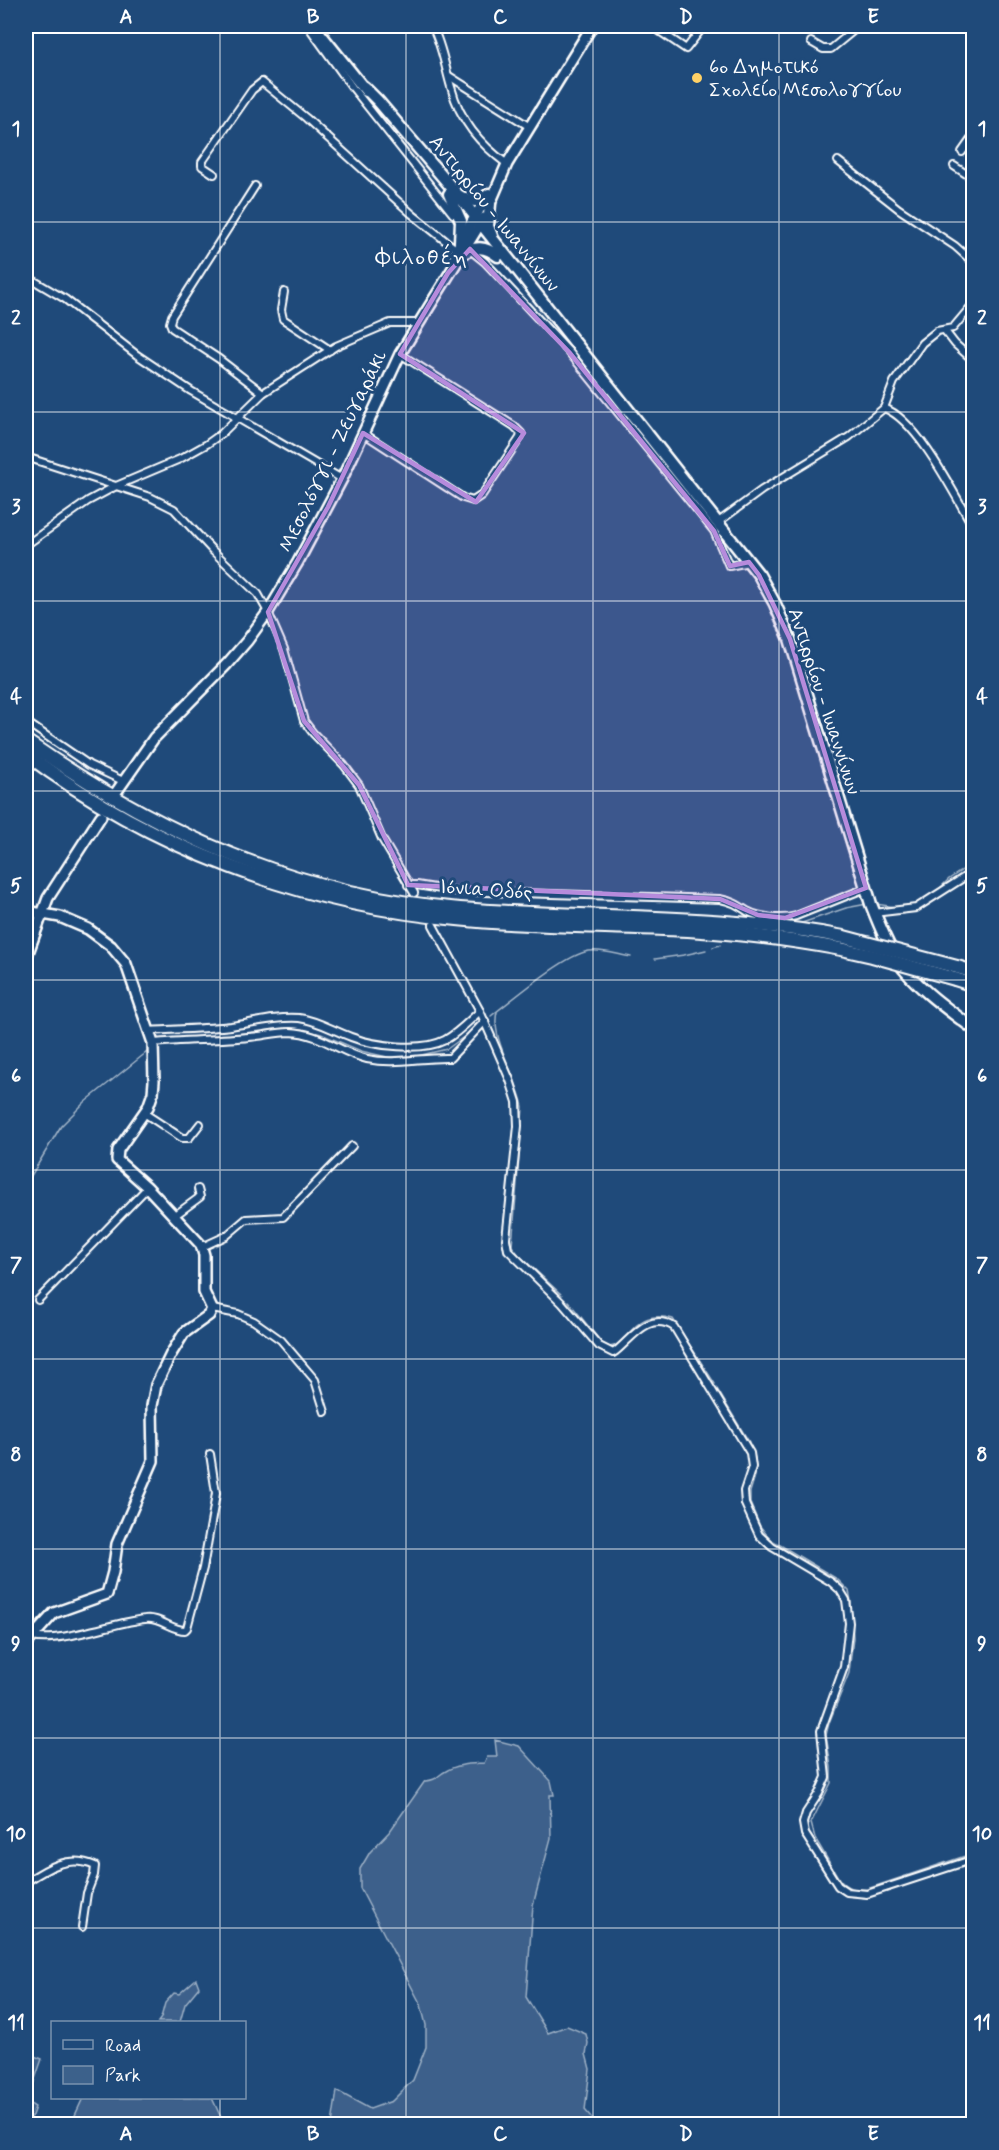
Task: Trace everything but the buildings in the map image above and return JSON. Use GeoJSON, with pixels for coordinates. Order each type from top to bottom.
{"type":"FeatureCollection","features":[{"type":"Feature","properties":{"kind":"highway","name":"Ιόνια Οδός"},"geometry":{"type":"LineString","coordinates":[[26,741],[103,792],[180,833],[231,855],[334,888],[459,909],[691,919],[771,926],[842,943]]}},
{"type":"Feature","properties":{"kind":"highway","name":"Ιόνια Οδός"},"geometry":{"type":"LineString","coordinates":[[26,754],[110,809],[199,854],[281,885],[346,902],[458,920],[690,930],[891,948],[956,973],[974,986]]}},
{"type":"Feature","properties":{"kind":"highway","name":"Ιόνια Οδός"},"geometry":{"type":"LineString","coordinates":[[956,973],[974,972]]}},
{"type":"Feature","properties":{"kind":"main road","name":"Αντιρρίου - Ιωαννίνων"},"geometry":{"type":"LineString","coordinates":[[314,26],[477,223],[579,354],[592,366],[716,526],[749,562],[769,592],[787,632],[874,913],[893,953],[905,970],[938,1002],[974,1029]]}},
{"type":"Feature","properties":{"kind":"main road","name":"Μεσολόγγι - Ζευγαράκι"},"geometry":{"type":"LineString","coordinates":[[117,791],[163,727],[227,664],[268,612],[298,562],[342,479],[400,354],[417,323],[477,223],[507,164],[592,26]]}},
{"type":"Feature","properties":{"kind":"main road"},"geometry":{"type":"LineString","coordinates":[[454,195],[477,202],[490,199],[488,226],[497,250],[462,249],[462,230],[454,195]]}},
{"type":"Feature","properties":{"kind":"main road"},"geometry":{"type":"LineString","coordinates":[[26,958],[41,913],[53,887],[101,816]]}},
{"type":"Feature","properties":{"kind":"main road"},"geometry":{"type":"LineString","coordinates":[[26,911],[60,917],[88,929],[102,938],[126,964],[153,1042],[154,1086],[151,1101],[116,1156],[120,1165],[148,1187],[201,1246],[204,1256],[204,1292],[212,1310],[209,1315],[184,1333],[156,1386],[152,1406],[153,1461],[117,1544],[107,1594],[54,1613],[26,1644]]}},
{"type":"Feature","properties":{"kind":"street"},"geometry":{"type":"LineString","coordinates":[[308,26],[352,87],[448,206],[462,230]]}},
{"type":"Feature","properties":{"kind":"street"},"geometry":{"type":"LineString","coordinates":[[652,26],[686,49],[704,26]]}},
{"type":"Feature","properties":{"kind":"street"},"geometry":{"type":"LineString","coordinates":[[811,42],[823,49],[829,49],[859,26]]}},
{"type":"Feature","properties":{"kind":"street"},"geometry":{"type":"LineString","coordinates":[[434,27],[454,96],[469,129],[481,143],[507,164]]}},
{"type":"Feature","properties":{"kind":"street"},"geometry":{"type":"LineString","coordinates":[[449,75],[530,127]]}},
{"type":"Feature","properties":{"kind":"street"},"geometry":{"type":"LineString","coordinates":[[214,174],[202,166],[202,162],[252,90],[262,82],[306,118],[412,214],[485,262],[569,352],[716,526],[729,566],[749,562]]}},
{"type":"Feature","properties":{"kind":"street"},"geometry":{"type":"LineString","coordinates":[[962,152],[974,135]]}},
{"type":"Feature","properties":{"kind":"street"},"geometry":{"type":"LineString","coordinates":[[838,161],[974,263]]}},
{"type":"Feature","properties":{"kind":"street"},"geometry":{"type":"LineString","coordinates":[[954,166],[974,179]]}},
{"type":"Feature","properties":{"kind":"street"},"geometry":{"type":"LineString","coordinates":[[255,186],[172,316],[170,323],[172,328],[219,359],[263,393]]}},
{"type":"Feature","properties":{"kind":"street"},"geometry":{"type":"LineString","coordinates":[[26,276],[65,299],[157,369],[191,391],[342,479]]}},
{"type":"Feature","properties":{"kind":"street"},"geometry":{"type":"LineString","coordinates":[[284,292],[280,310],[283,319],[330,350]]}},
{"type":"Feature","properties":{"kind":"street"},"geometry":{"type":"LineString","coordinates":[[716,526],[772,484],[844,440],[884,408],[894,382],[922,343],[937,332],[954,327],[974,303]]}},
{"type":"Feature","properties":{"kind":"street"},"geometry":{"type":"LineString","coordinates":[[26,545],[88,501],[116,486],[180,459],[207,444],[221,434],[263,393],[330,350],[354,337],[390,324],[417,323]]}},
{"type":"Feature","properties":{"kind":"street"},"geometry":{"type":"LineString","coordinates":[[945,331],[955,344],[974,361]]}},
{"type":"Feature","properties":{"kind":"street"},"geometry":{"type":"LineString","coordinates":[[363,433],[463,498],[473,501],[482,495],[520,438],[521,433],[514,426],[400,354]]}},
{"type":"Feature","properties":{"kind":"street"},"geometry":{"type":"LineString","coordinates":[[884,408],[899,416],[927,450],[974,528]]}},
{"type":"Feature","properties":{"kind":"street"},"geometry":{"type":"LineString","coordinates":[[26,457],[157,499],[174,509],[221,560],[254,590],[268,612],[289,665],[304,721],[359,785],[382,839],[414,893]]}},
{"type":"Feature","properties":{"kind":"street"},"geometry":{"type":"LineString","coordinates":[[26,723],[89,765],[123,781]]}},
{"type":"Feature","properties":{"kind":"street"},"geometry":{"type":"LineString","coordinates":[[874,913],[916,908],[974,871]]}},
{"type":"Feature","properties":{"kind":"street"},"geometry":{"type":"LineString","coordinates":[[408,885],[453,891],[720,899],[737,903],[758,915],[785,918],[796,916],[866,888]]}},
{"type":"Feature","properties":{"kind":"street"},"geometry":{"type":"LineString","coordinates":[[433,925],[485,1021],[513,1086],[518,1111],[508,1250],[562,1303],[598,1346],[605,1351],[613,1353],[642,1326],[649,1323],[662,1322],[674,1327],[750,1453],[752,1467],[744,1491],[745,1504],[759,1535],[772,1547],[831,1582],[846,1600],[849,1623],[844,1667],[821,1731],[826,1777],[806,1813],[803,1823],[805,1834],[833,1880],[843,1890],[852,1893],[867,1894],[974,1859]]}},
{"type":"Feature","properties":{"kind":"street"},"geometry":{"type":"LineString","coordinates":[[149,1031],[230,1026],[296,1018],[311,1021],[372,1043],[424,1045],[449,1037],[480,1011]]}},
{"type":"Feature","properties":{"kind":"street"},"geometry":{"type":"LineString","coordinates":[[153,1042],[251,1037],[292,1032],[321,1039],[365,1059],[382,1062],[398,1061],[452,1057],[485,1021]]}},
{"type":"Feature","properties":{"kind":"street"},"geometry":{"type":"LineString","coordinates":[[144,1113],[182,1138],[189,1138],[200,1124]]}},
{"type":"Feature","properties":{"kind":"street"},"geometry":{"type":"LineString","coordinates":[[201,1246],[226,1236],[246,1219],[283,1217],[352,1146]]}},
{"type":"Feature","properties":{"kind":"street"},"geometry":{"type":"LineString","coordinates":[[38,1300],[148,1187]]}},
{"type":"Feature","properties":{"kind":"street"},"geometry":{"type":"LineString","coordinates":[[174,1216],[199,1198],[201,1194],[198,1189]]}},
{"type":"Feature","properties":{"kind":"street"},"geometry":{"type":"LineString","coordinates":[[212,1310],[238,1314],[254,1321],[281,1340],[315,1380],[325,1412]]}},
{"type":"Feature","properties":{"kind":"street"},"geometry":{"type":"LineString","coordinates":[[33,1637],[70,1635],[144,1619],[162,1621],[182,1630],[187,1628],[203,1568],[216,1493],[210,1454]]}},
{"type":"Feature","properties":{"kind":"street"},"geometry":{"type":"LineString","coordinates":[[26,1882],[68,1861],[79,1860],[95,1866],[88,1889],[82,1927]]}},
{"type":"Feature","properties":{"kind":"highlighted area"},"geometry":{"type":"Polygon","coordinates":[[[470,249],[569,352],[714,531],[730,566],[749,562],[759,575],[790,639],[866,888],[785,918],[758,915],[720,899],[408,885],[359,785],[304,721],[268,612],[328,507],[363,433],[476,502],[524,433],[400,354],[448,273],[470,249]]]}},
{"type":"Feature","properties":{"kind":"green space"},"geometry":{"type":"Polygon","coordinates":[[[495,1740],[519,1746],[551,1781],[554,1795],[550,1795],[551,1838],[533,1905],[526,1997],[548,2033],[567,2026],[586,2034],[588,2043],[586,2054],[590,2069],[585,2110],[597,2124],[332,2124],[337,2091],[370,2109],[392,2101],[413,2080],[426,2047],[426,2025],[421,2005],[360,1888],[360,1869],[370,1852],[390,1831],[425,1781],[435,1779],[455,1767],[484,1763],[487,1757],[497,1757],[495,1740]]]}},
{"type":"Feature","properties":{"kind":"green space"},"geometry":{"type":"Polygon","coordinates":[[[196,1979],[199,1987],[185,2004],[180,2021],[159,2021],[165,2003],[174,1993],[179,1994],[196,1979]]]}},
{"type":"Feature","properties":{"kind":"green space"},"geometry":{"type":"Polygon","coordinates":[[[26,2053],[42,2059],[27,2102],[35,2107],[29,2124],[26,2124],[26,2053]]]}},
{"type":"Feature","properties":{"kind":"green space"},"geometry":{"type":"Polygon","coordinates":[[[83,2099],[212,2099],[224,2124],[71,2124],[83,2099]]]}},
{"type":"Feature","properties":{"kind":"waterway"},"geometry":{"type":"LineString","coordinates":[[935,893],[949,879],[974,862]]}},
{"type":"Feature","properties":{"kind":"waterway"},"geometry":{"type":"LineString","coordinates":[[802,923],[846,908],[867,904]]}},
{"type":"Feature","properties":{"kind":"waterway"},"geometry":{"type":"LineString","coordinates":[[876,904],[895,907]]}},
{"type":"Feature","properties":{"kind":"waterway"},"geometry":{"type":"LineString","coordinates":[[713,947],[720,945]]}},
{"type":"Feature","properties":{"kind":"waterway"},"geometry":{"type":"LineString","coordinates":[[655,959],[706,950]]}},
{"type":"Feature","properties":{"kind":"waterway"},"geometry":{"type":"LineString","coordinates":[[491,1016],[539,979],[579,954],[600,951],[631,957]]}},
{"type":"Feature","properties":{"kind":"waterway"},"geometry":{"type":"LineString","coordinates":[[497,1012],[497,1034],[523,1107],[512,1246],[562,1295]]}},
{"type":"Feature","properties":{"kind":"waterway"},"geometry":{"type":"LineString","coordinates":[[219,1036],[287,1028],[302,1029],[321,1034],[361,1051],[387,1057],[417,1056],[447,1049],[469,1033]]}},
{"type":"Feature","properties":{"kind":"waterway"},"geometry":{"type":"LineString","coordinates":[[26,1184],[61,1126],[85,1102],[147,1052]]}},
{"type":"Feature","properties":{"kind":"waterway"},"geometry":{"type":"LineString","coordinates":[[568,1301],[602,1343],[609,1347],[622,1341],[633,1328],[649,1318],[673,1319],[715,1384]]}},
{"type":"Feature","properties":{"kind":"waterway"},"geometry":{"type":"LineString","coordinates":[[717,1389],[749,1442],[755,1458],[755,1476],[750,1492],[750,1503],[760,1526],[770,1539],[837,1579],[849,1591],[853,1638],[849,1673],[826,1735],[831,1783],[811,1823],[815,1838],[839,1879],[848,1887],[859,1889],[867,1889],[974,1853]]}},
{"type":"Feature","properties":{"kind":"place","name":"6ο Δημοτικό Σχολείο Μεσολογγίου"},"geometry":{"type":"Point","coordinates":[697,78]}},
{"type":"Feature","properties":{"kind":"district","name":"Φιλοθέη"},"geometry":{"type":"Point","coordinates":[422,256]}}]}
